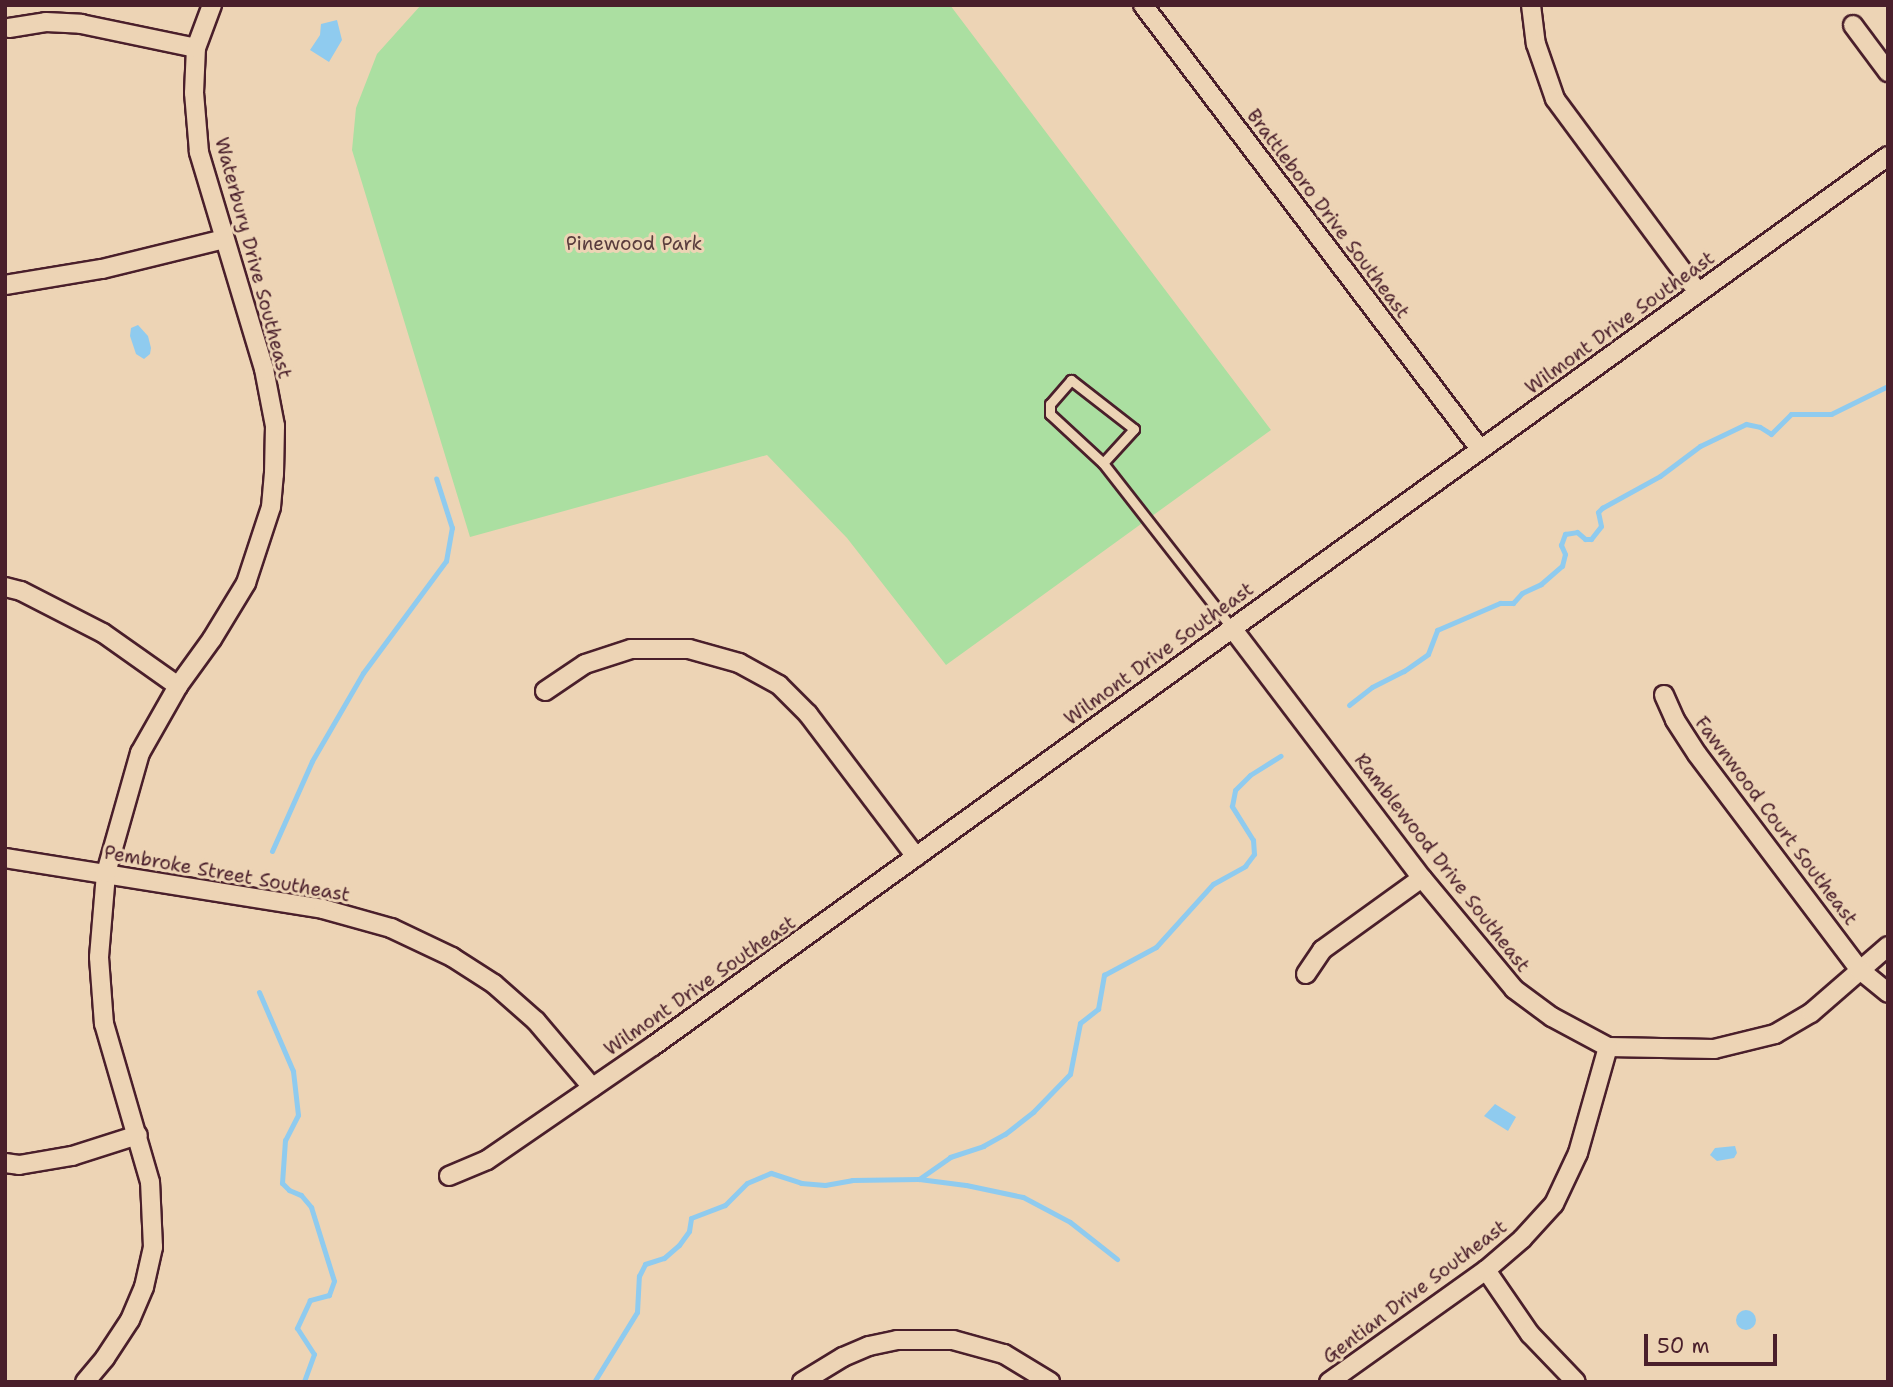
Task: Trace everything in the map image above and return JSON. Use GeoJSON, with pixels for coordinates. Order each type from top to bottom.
{"type":"FeatureCollection","features":[{"type":"Feature","properties":{"kind":"street","name":"Waterbury Drive Southeast"},"geometry":{"type":"LineString","coordinates":[[85,1382],[130,1320],[144,1287],[153,1247],[150,1187],[138,1135],[104,1024],[99,957],[106,873],[140,753],[178,686],[212,639],[246,583],[271,507],[275,426],[258,345],[199,152],[194,93],[196,48],[212,5]]}},
{"type":"Feature","properties":{"kind":"street","name":"Brattleboro Drive Southeast"},"geometry":{"type":"LineString","coordinates":[[1143,5],[1480,449]]}},
{"type":"Feature","properties":{"kind":"street"},"geometry":{"type":"LineString","coordinates":[[1531,5],[1535,44],[1555,99],[1698,292]]}},
{"type":"Feature","properties":{"kind":"street"},"geometry":{"type":"LineString","coordinates":[[9,28],[46,22],[80,24],[196,48]]}},
{"type":"Feature","properties":{"kind":"street"},"geometry":{"type":"LineString","coordinates":[[1853,24],[1888,72]]}},
{"type":"Feature","properties":{"kind":"street","name":"Wilmont Drive Southeast"},"geometry":{"type":"LineString","coordinates":[[449,1176],[487,1160],[653,1046],[1888,156]]}},
{"type":"Feature","properties":{"kind":"street"},"geometry":{"type":"LineString","coordinates":[[5,285],[102,269],[224,239]]}},
{"type":"Feature","properties":{"kind":"street"},"geometry":{"type":"LineString","coordinates":[[5,587],[21,591],[103,633],[178,686]]}},
{"type":"Feature","properties":{"kind":"street","name":"Ramblewood Drive Southeast"},"geometry":{"type":"LineString","coordinates":[[1232,628],[1422,877],[1514,989],[1552,1017],[1608,1046],[1714,1049],[1775,1034],[1811,1013],[1888,946]]}},
{"type":"Feature","properties":{"kind":"street"},"geometry":{"type":"LineString","coordinates":[[545,691],[585,664],[631,649],[689,649],[739,663],[779,685],[808,714],[916,857]]}},
{"type":"Feature","properties":{"kind":"street","name":"Fawnwood Court Southeast"},"geometry":{"type":"LineString","coordinates":[[1664,695],[1675,720],[1695,750],[1860,970],[1888,993]]}},
{"type":"Feature","properties":{"kind":"street","name":"Pembroke Street Southeast"},"geometry":{"type":"LineString","coordinates":[[5,858],[323,909],[391,928],[452,957],[494,984],[536,1021],[592,1087]]}},
{"type":"Feature","properties":{"kind":"street"},"geometry":{"type":"LineString","coordinates":[[1306,974],[1322,950],[1422,877]]}},
{"type":"Feature","properties":{"kind":"street","name":"Gentian Drive Southeast"},"geometry":{"type":"LineString","coordinates":[[1329,1382],[1486,1270],[1522,1239],[1553,1204],[1578,1153],[1608,1046]]}},
{"type":"Feature","properties":{"kind":"street"},"geometry":{"type":"LineString","coordinates":[[5,1163],[19,1165],[72,1156],[138,1135]]}},
{"type":"Feature","properties":{"kind":"street"},"geometry":{"type":"LineString","coordinates":[[1486,1270],[1530,1334],[1576,1382]]}},
{"type":"Feature","properties":{"kind":"street"},"geometry":{"type":"LineString","coordinates":[[802,1382],[843,1357],[869,1346],[897,1340],[953,1340],[1004,1354],[1050,1382]]}},
{"type":"Feature","properties":{"kind":"lane"},"geometry":{"type":"LineString","coordinates":[[1103,463],[1134,429],[1071,380],[1050,404],[1050,414],[1103,463],[1232,628]]}},
{"type":"Feature","properties":{"kind":"green space","name":"Pinewood Park"},"geometry":{"type":"Polygon","coordinates":[[[421,5],[950,5],[1271,430],[946,665],[847,538],[767,455],[470,537],[352,150],[356,108],[377,54],[421,5]]]}},
{"type":"Feature","properties":{"kind":"water"},"geometry":{"type":"Polygon","coordinates":[[[337,20],[342,40],[329,62],[310,50],[320,35],[321,24],[337,20]]]}},
{"type":"Feature","properties":{"kind":"water"},"geometry":{"type":"Polygon","coordinates":[[[138,325],[148,336],[151,348],[150,354],[144,359],[136,354],[130,336],[131,328],[138,325]]]}},
{"type":"Feature","properties":{"kind":"water"},"geometry":{"type":"Polygon","coordinates":[[[1495,1104],[1516,1117],[1508,1131],[1484,1116],[1495,1104]]]}},
{"type":"Feature","properties":{"kind":"water"},"geometry":{"type":"Polygon","coordinates":[[[1735,1146],[1737,1153],[1734,1158],[1717,1161],[1710,1155],[1715,1148],[1735,1146]]]}},
{"type":"Feature","properties":{"kind":"water"},"geometry":{"type":"Polygon","coordinates":[[[1746,1310],[1753,1313],[1756,1320],[1753,1327],[1746,1330],[1739,1327],[1736,1320],[1739,1313],[1746,1310]]]}},
{"type":"Feature","properties":{"kind":"waterway"},"geometry":{"type":"LineString","coordinates":[[1349,705],[1372,687],[1404,671],[1428,654],[1437,630],[1500,603],[1513,603],[1522,593],[1541,584],[1562,566],[1565,554],[1561,545],[1565,534],[1577,532],[1585,539],[1591,539],[1601,526],[1598,512],[1602,508],[1660,476],[1700,446],[1746,424],[1760,427],[1771,434],[1791,414],[1831,414],[1888,386]]}},
{"type":"Feature","properties":{"kind":"waterway"},"geometry":{"type":"LineString","coordinates":[[272,851],[312,761],[363,673],[446,561],[452,528],[436,478]]}},
{"type":"Feature","properties":{"kind":"waterway"},"geometry":{"type":"LineString","coordinates":[[919,1179],[950,1157],[983,1146],[1005,1134],[1033,1112],[1070,1074],[1080,1023],[1098,1009],[1104,975],[1156,947],[1213,884],[1245,866],[1254,854],[1253,840],[1232,806],[1235,790],[1250,775],[1281,756]]}},
{"type":"Feature","properties":{"kind":"waterway"},"geometry":{"type":"LineString","coordinates":[[259,992],[293,1071],[298,1115],[285,1140],[282,1183],[289,1190],[301,1195],[311,1207],[334,1281],[329,1295],[310,1300],[297,1328],[314,1354],[304,1382]]}},
{"type":"Feature","properties":{"kind":"waterway"},"geometry":{"type":"LineString","coordinates":[[594,1382],[637,1312],[639,1276],[645,1264],[664,1258],[679,1245],[689,1231],[691,1218],[725,1205],[747,1183],[771,1173],[801,1183],[825,1185],[852,1180],[919,1179],[966,1185],[1023,1197],[1070,1222],[1117,1259]]}}]}
